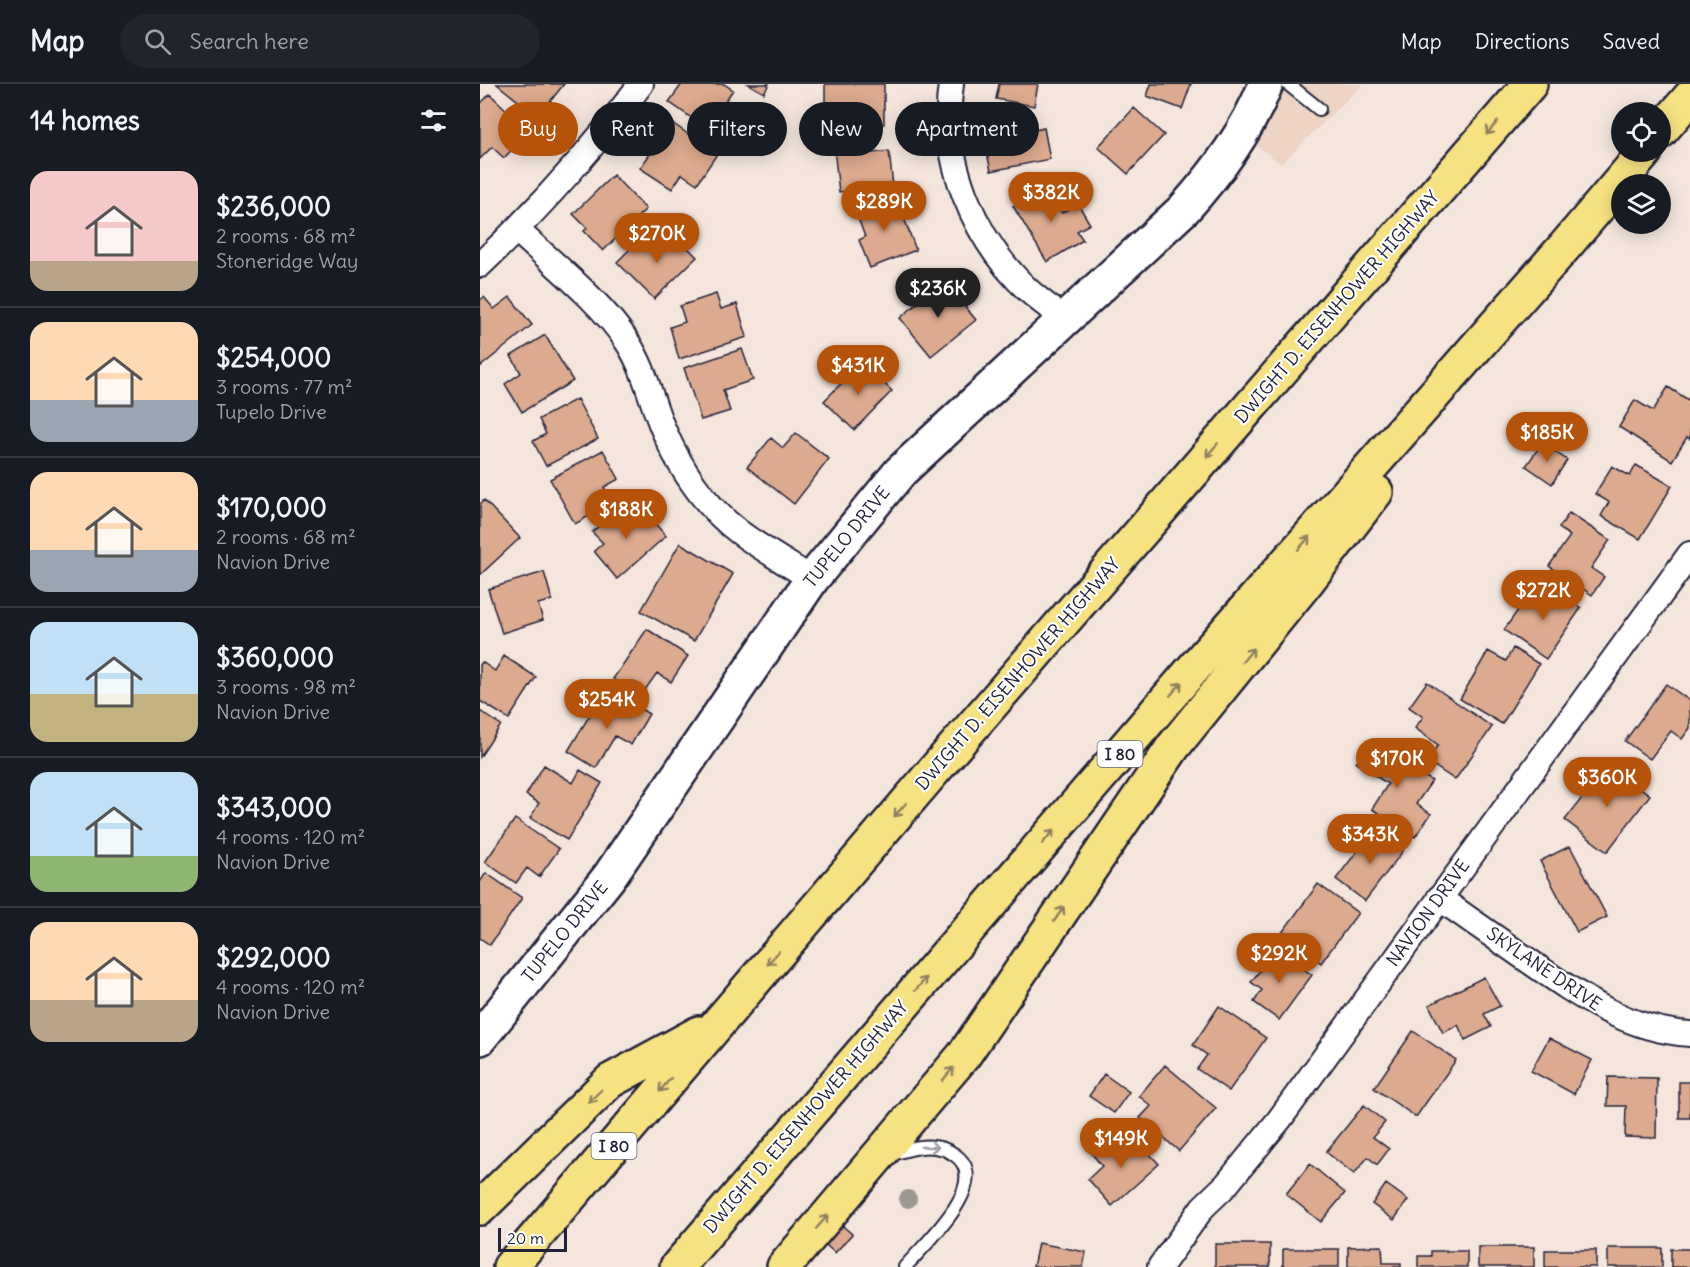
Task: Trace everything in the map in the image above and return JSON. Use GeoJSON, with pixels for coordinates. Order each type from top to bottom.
{"type":"FeatureCollection","features":[{"type":"Feature","properties":{"kind":"highway","name":"DWIGHT D. EISENHOWER HIGHWAY"},"geometry":{"type":"LineString","coordinates":[[510,1267],[717,1024],[1530,84]]}},
{"type":"Feature","properties":{"kind":"highway"},"geometry":{"type":"LineString","coordinates":[[1671,119],[1690,97]]}},
{"type":"Feature","properties":{"kind":"highway","name":"DWIGHT D. EISENHOWER HIGHWAY"},"geometry":{"type":"LineString","coordinates":[[677,1267],[1637,162]]}},
{"type":"Feature","properties":{"kind":"highway"},"geometry":{"type":"LineString","coordinates":[[784,1267],[964,1055],[1173,747],[1309,579],[1566,245]]}},
{"type":"Feature","properties":{"kind":"highway"},"geometry":{"type":"LineString","coordinates":[[480,1208],[610,1081],[717,1024]]}},
{"type":"Feature","properties":{"kind":"street"},"geometry":{"type":"LineString","coordinates":[[480,265],[571,173],[641,84]]}},
{"type":"Feature","properties":{"kind":"street"},"geometry":{"type":"LineString","coordinates":[[951,84],[950,125],[954,159],[970,208],[986,238],[1005,265],[1029,290],[1065,319]]}},
{"type":"Feature","properties":{"kind":"street","name":"TUPELO DRIVE"},"geometry":{"type":"LineString","coordinates":[[480,1038],[609,877],[812,579],[900,472],[1184,209],[1212,178],[1237,143],[1256,109],[1266,84]]}},
{"type":"Feature","properties":{"kind":"street"},"geometry":{"type":"LineString","coordinates":[[517,230],[605,313],[628,343],[645,377],[676,458],[694,486],[739,532],[812,579]]}},
{"type":"Feature","properties":{"kind":"street","name":"NAVION DRIVE"},"geometry":{"type":"LineString","coordinates":[[1160,1267],[1203,1207],[1226,1185],[1279,1120],[1690,554]]}},
{"type":"Feature","properties":{"kind":"street","name":"SKYLANE DRIVE"},"geometry":{"type":"LineString","coordinates":[[1439,898],[1584,999],[1613,1015],[1646,1026],[1690,1034]]}},
{"type":"Feature","properties":{"kind":"lane"},"geometry":{"type":"LineString","coordinates":[[1287,84],[1319,109]]}},
{"type":"Feature","properties":{"kind":"lane"},"geometry":{"type":"LineString","coordinates":[[874,1161],[906,1149],[931,1146],[946,1149],[960,1158],[967,1170],[968,1185],[956,1208],[905,1267]]}},
{"type":"Feature","properties":{"kind":"shaded area"},"geometry":{"type":"Polygon","coordinates":[[[1278,84],[1363,84],[1281,164],[1252,142],[1278,84]]]}},
{"type":"Feature","properties":{"kind":"building"},"geometry":{"type":"Polygon","coordinates":[[[497,84],[564,84],[550,102],[519,102],[497,84]]]}},
{"type":"Feature","properties":{"kind":"building"},"geometry":{"type":"Polygon","coordinates":[[[682,84],[724,84],[733,90],[724,102],[687,102],[687,115],[675,106],[675,102],[669,102],[682,84]]]}},
{"type":"Feature","properties":{"kind":"building"},"geometry":{"type":"Polygon","coordinates":[[[748,84],[769,84],[764,93],[748,84]]]}},
{"type":"Feature","properties":{"kind":"building"},"geometry":{"type":"Polygon","coordinates":[[[825,84],[884,84],[884,124],[883,102],[825,102],[825,84]]]}},
{"type":"Feature","properties":{"kind":"building"},"geometry":{"type":"Polygon","coordinates":[[[999,84],[1038,84],[1035,102],[996,99],[999,84]]]}},
{"type":"Feature","properties":{"kind":"building"},"geometry":{"type":"Polygon","coordinates":[[[1151,84],[1191,84],[1182,109],[1147,96],[1151,84]]]}},
{"type":"Feature","properties":{"kind":"building"},"geometry":{"type":"Polygon","coordinates":[[[490,94],[498,102],[498,152],[492,147],[480,159],[480,104],[490,94]]]}},
{"type":"Feature","properties":{"kind":"building"},"geometry":{"type":"Polygon","coordinates":[[[1134,108],[1164,135],[1128,174],[1098,147],[1134,108]]]}},
{"type":"Feature","properties":{"kind":"building"},"geometry":{"type":"Polygon","coordinates":[[[675,125],[687,133],[687,156],[716,156],[697,184],[682,174],[672,189],[640,168],[649,156],[675,156],[675,125]]]}},
{"type":"Feature","properties":{"kind":"building"},"geometry":{"type":"Polygon","coordinates":[[[1044,128],[1050,159],[991,171],[988,156],[1039,156],[1039,129],[1044,128]]]}},
{"type":"Feature","properties":{"kind":"building"},"geometry":{"type":"Polygon","coordinates":[[[889,151],[893,186],[839,192],[835,156],[883,156],[883,152],[889,151]]]}},
{"type":"Feature","properties":{"kind":"building"},"geometry":{"type":"Polygon","coordinates":[[[613,175],[646,209],[603,251],[584,231],[587,228],[573,214],[613,175]]]}},
{"type":"Feature","properties":{"kind":"building"},"geometry":{"type":"Polygon","coordinates":[[[1046,186],[1062,213],[1078,204],[1090,224],[1077,231],[1083,240],[1047,262],[1013,206],[1046,186]]]}},
{"type":"Feature","properties":{"kind":"building"},"geometry":{"type":"Polygon","coordinates":[[[895,194],[916,250],[870,268],[859,240],[865,237],[855,210],[895,194]]]}},
{"type":"Feature","properties":{"kind":"building"},"geometry":{"type":"Polygon","coordinates":[[[673,233],[697,257],[654,299],[617,262],[639,240],[652,253],[673,233]]]}},
{"type":"Feature","properties":{"kind":"building"},"geometry":{"type":"Polygon","coordinates":[[[944,281],[976,320],[931,356],[900,318],[944,281]]]}},
{"type":"Feature","properties":{"kind":"building"},"geometry":{"type":"Polygon","coordinates":[[[716,294],[721,309],[737,304],[747,337],[679,359],[670,327],[685,322],[680,306],[716,294]]]}},
{"type":"Feature","properties":{"kind":"building"},"geometry":{"type":"Polygon","coordinates":[[[484,297],[494,309],[510,297],[532,325],[480,367],[480,300],[484,297]]]}},
{"type":"Feature","properties":{"kind":"building"},"geometry":{"type":"Polygon","coordinates":[[[545,335],[573,381],[522,412],[505,384],[521,373],[511,356],[545,335]]]}},
{"type":"Feature","properties":{"kind":"building"},"geometry":{"type":"Polygon","coordinates":[[[742,349],[753,380],[723,390],[730,411],[701,420],[684,368],[742,349]]]}},
{"type":"Feature","properties":{"kind":"building"},"geometry":{"type":"Polygon","coordinates":[[[862,362],[892,391],[854,430],[824,401],[862,362]]]}},
{"type":"Feature","properties":{"kind":"building"},"geometry":{"type":"Polygon","coordinates":[[[1668,387],[1690,401],[1690,439],[1687,437],[1672,461],[1619,427],[1635,400],[1653,411],[1668,387]]]}},
{"type":"Feature","properties":{"kind":"building"},"geometry":{"type":"Polygon","coordinates":[[[577,399],[598,439],[546,466],[533,441],[546,434],[539,419],[577,399]]]}},
{"type":"Feature","properties":{"kind":"building"},"geometry":{"type":"Polygon","coordinates":[[[796,433],[829,459],[794,504],[747,467],[771,438],[783,448],[796,433]]]}},
{"type":"Feature","properties":{"kind":"building"},"geometry":{"type":"Polygon","coordinates":[[[1542,443],[1567,460],[1552,484],[1526,466],[1542,443]]]}},
{"type":"Feature","properties":{"kind":"building"},"geometry":{"type":"Polygon","coordinates":[[[603,450],[619,479],[604,487],[612,503],[575,524],[550,479],[603,450]]]}},
{"type":"Feature","properties":{"kind":"building"},"geometry":{"type":"Polygon","coordinates":[[[1636,465],[1672,486],[1640,539],[1601,516],[1609,502],[1595,494],[1612,466],[1630,476],[1636,465]]]}},
{"type":"Feature","properties":{"kind":"building"},"geometry":{"type":"Polygon","coordinates":[[[484,500],[520,538],[480,575],[480,504],[484,500]]]}},
{"type":"Feature","properties":{"kind":"building"},"geometry":{"type":"Polygon","coordinates":[[[619,508],[630,521],[643,510],[666,536],[617,579],[594,551],[603,543],[592,532],[619,508]]]}},
{"type":"Feature","properties":{"kind":"building"},"geometry":{"type":"Polygon","coordinates":[[[1569,513],[1610,540],[1591,568],[1604,577],[1592,595],[1549,566],[1570,536],[1559,528],[1569,513]]]}},
{"type":"Feature","properties":{"kind":"building"},"geometry":{"type":"Polygon","coordinates":[[[680,543],[733,574],[694,641],[641,611],[680,543]]]}},
{"type":"Feature","properties":{"kind":"building"},"geometry":{"type":"Polygon","coordinates":[[[544,572],[552,600],[538,604],[543,620],[502,633],[488,589],[544,572]]]}},
{"type":"Feature","properties":{"kind":"building"},"geometry":{"type":"Polygon","coordinates":[[[1552,589],[1581,608],[1546,659],[1504,630],[1532,590],[1545,599],[1552,589]]]}},
{"type":"Feature","properties":{"kind":"building"},"geometry":{"type":"Polygon","coordinates":[[[647,629],[688,656],[671,682],[657,673],[640,697],[613,679],[647,629]]]}},
{"type":"Feature","properties":{"kind":"building"},"geometry":{"type":"Polygon","coordinates":[[[1513,648],[1539,664],[1502,724],[1460,699],[1488,651],[1506,661],[1513,648]]]}},
{"type":"Feature","properties":{"kind":"building"},"geometry":{"type":"Polygon","coordinates":[[[504,656],[536,677],[509,719],[480,701],[480,665],[482,662],[495,671],[504,656]]]}},
{"type":"Feature","properties":{"kind":"building"},"geometry":{"type":"Polygon","coordinates":[[[1427,682],[1492,727],[1455,780],[1427,761],[1438,745],[1415,728],[1423,717],[1409,707],[1427,682]]]}},
{"type":"Feature","properties":{"kind":"building"},"geometry":{"type":"Polygon","coordinates":[[[1666,684],[1690,701],[1690,728],[1682,739],[1671,731],[1650,759],[1625,741],[1666,684]]]}},
{"type":"Feature","properties":{"kind":"building"},"geometry":{"type":"Polygon","coordinates":[[[621,697],[649,714],[631,745],[615,736],[596,768],[568,751],[597,703],[612,712],[621,697]]]}},
{"type":"Feature","properties":{"kind":"building"},"geometry":{"type":"Polygon","coordinates":[[[480,711],[501,725],[480,757],[480,711]]]}},
{"type":"Feature","properties":{"kind":"building"},"geometry":{"type":"Polygon","coordinates":[[[1370,741],[1432,781],[1416,804],[1431,814],[1415,837],[1372,809],[1388,784],[1356,763],[1370,741]]]}},
{"type":"Feature","properties":{"kind":"building"},"geometry":{"type":"Polygon","coordinates":[[[1608,764],[1650,795],[1607,852],[1565,820],[1608,764]]]}},
{"type":"Feature","properties":{"kind":"building"},"geometry":{"type":"Polygon","coordinates":[[[544,765],[573,783],[580,770],[602,783],[567,840],[530,818],[539,803],[526,795],[544,765]]]}},
{"type":"Feature","properties":{"kind":"building"},"geometry":{"type":"Polygon","coordinates":[[[515,819],[559,849],[539,877],[527,868],[516,883],[485,862],[515,819]]]}},
{"type":"Feature","properties":{"kind":"building"},"geometry":{"type":"Polygon","coordinates":[[[1374,829],[1403,851],[1365,901],[1336,879],[1374,829]]]}},
{"type":"Feature","properties":{"kind":"building"},"geometry":{"type":"Polygon","coordinates":[[[1570,846],[1607,917],[1577,932],[1540,861],[1570,846]]]}},
{"type":"Feature","properties":{"kind":"building"},"geometry":{"type":"Polygon","coordinates":[[[486,873],[522,898],[490,945],[480,938],[480,882],[486,873]]]}},
{"type":"Feature","properties":{"kind":"building"},"geometry":{"type":"Polygon","coordinates":[[[1318,884],[1358,913],[1321,963],[1281,934],[1318,884]]]}},
{"type":"Feature","properties":{"kind":"building"},"geometry":{"type":"Polygon","coordinates":[[[1276,949],[1312,975],[1279,1020],[1254,1002],[1262,990],[1251,982],[1276,949]]]}},
{"type":"Feature","properties":{"kind":"building"},"geometry":{"type":"Polygon","coordinates":[[[1484,977],[1500,1006],[1484,1014],[1491,1027],[1465,1040],[1458,1025],[1443,1033],[1429,1005],[1484,977]]]}},
{"type":"Feature","properties":{"kind":"building"},"geometry":{"type":"Polygon","coordinates":[[[1219,1006],[1266,1038],[1229,1091],[1197,1069],[1207,1055],[1193,1045],[1219,1006]]]}},
{"type":"Feature","properties":{"kind":"building"},"geometry":{"type":"Polygon","coordinates":[[[1413,1031],[1456,1060],[1416,1117],[1374,1088],[1413,1031]]]}},
{"type":"Feature","properties":{"kind":"building"},"geometry":{"type":"Polygon","coordinates":[[[1549,1038],[1592,1060],[1574,1094],[1531,1071],[1549,1038]]]}},
{"type":"Feature","properties":{"kind":"building"},"geometry":{"type":"Polygon","coordinates":[[[1165,1065],[1216,1108],[1179,1151],[1140,1118],[1151,1106],[1139,1096],[1165,1065]]]}},
{"type":"Feature","properties":{"kind":"building"},"geometry":{"type":"Polygon","coordinates":[[[1104,1074],[1129,1092],[1114,1113],[1089,1096],[1104,1074]]]}},
{"type":"Feature","properties":{"kind":"building"},"geometry":{"type":"Polygon","coordinates":[[[1608,1077],[1657,1078],[1656,1138],[1625,1137],[1626,1106],[1607,1106],[1608,1077]]]}},
{"type":"Feature","properties":{"kind":"building"},"geometry":{"type":"Polygon","coordinates":[[[1679,1082],[1690,1082],[1690,1118],[1679,1118],[1679,1082]]]}},
{"type":"Feature","properties":{"kind":"building"},"geometry":{"type":"Polygon","coordinates":[[[1364,1105],[1385,1122],[1373,1137],[1389,1149],[1377,1165],[1368,1157],[1354,1174],[1326,1152],[1364,1105]]]}},
{"type":"Feature","properties":{"kind":"building"},"geometry":{"type":"Polygon","coordinates":[[[1111,1137],[1122,1149],[1135,1138],[1159,1164],[1112,1206],[1088,1179],[1102,1166],[1092,1154],[1111,1137]]]}},
{"type":"Feature","properties":{"kind":"building"},"geometry":{"type":"Polygon","coordinates":[[[1310,1164],[1345,1193],[1321,1222],[1286,1194],[1310,1164]]]}},
{"type":"Feature","properties":{"kind":"building"},"geometry":{"type":"Polygon","coordinates":[[[1386,1184],[1408,1200],[1394,1220],[1372,1204],[1386,1184]]]}},
{"type":"Feature","properties":{"kind":"building"},"geometry":{"type":"Polygon","coordinates":[[[837,1221],[852,1234],[835,1253],[820,1240],[837,1221]]]}},
{"type":"Feature","properties":{"kind":"building"},"geometry":{"type":"Polygon","coordinates":[[[1038,1243],[1086,1252],[1083,1267],[1033,1267],[1038,1243]]]}},
{"type":"Feature","properties":{"kind":"building"},"geometry":{"type":"Polygon","coordinates":[[[1215,1244],[1270,1244],[1270,1267],[1215,1267],[1215,1244]]]}},
{"type":"Feature","properties":{"kind":"building"},"geometry":{"type":"Polygon","coordinates":[[[1382,1246],[1383,1263],[1401,1263],[1401,1267],[1348,1267],[1348,1247],[1382,1246]]]}},
{"type":"Feature","properties":{"kind":"building"},"geometry":{"type":"Polygon","coordinates":[[[1478,1247],[1534,1247],[1534,1267],[1478,1267],[1478,1247]]]}},
{"type":"Feature","properties":{"kind":"building"},"geometry":{"type":"Polygon","coordinates":[[[1608,1248],[1662,1248],[1662,1267],[1608,1267],[1608,1248]]]}},
{"type":"Feature","properties":{"kind":"building"},"geometry":{"type":"Polygon","coordinates":[[[1283,1249],[1339,1249],[1339,1267],[1283,1267],[1283,1249]]]}},
{"type":"Feature","properties":{"kind":"building"},"geometry":{"type":"Polygon","coordinates":[[[1671,1249],[1690,1249],[1690,1267],[1671,1267],[1671,1249]]]}},
{"type":"Feature","properties":{"kind":"building"},"geometry":{"type":"Polygon","coordinates":[[[1545,1250],[1596,1250],[1596,1267],[1545,1267],[1545,1250]]]}},
{"type":"Feature","properties":{"kind":"building"},"geometry":{"type":"Polygon","coordinates":[[[1431,1251],[1467,1251],[1467,1267],[1418,1267],[1418,1256],[1431,1256],[1431,1251]]]}}]}
